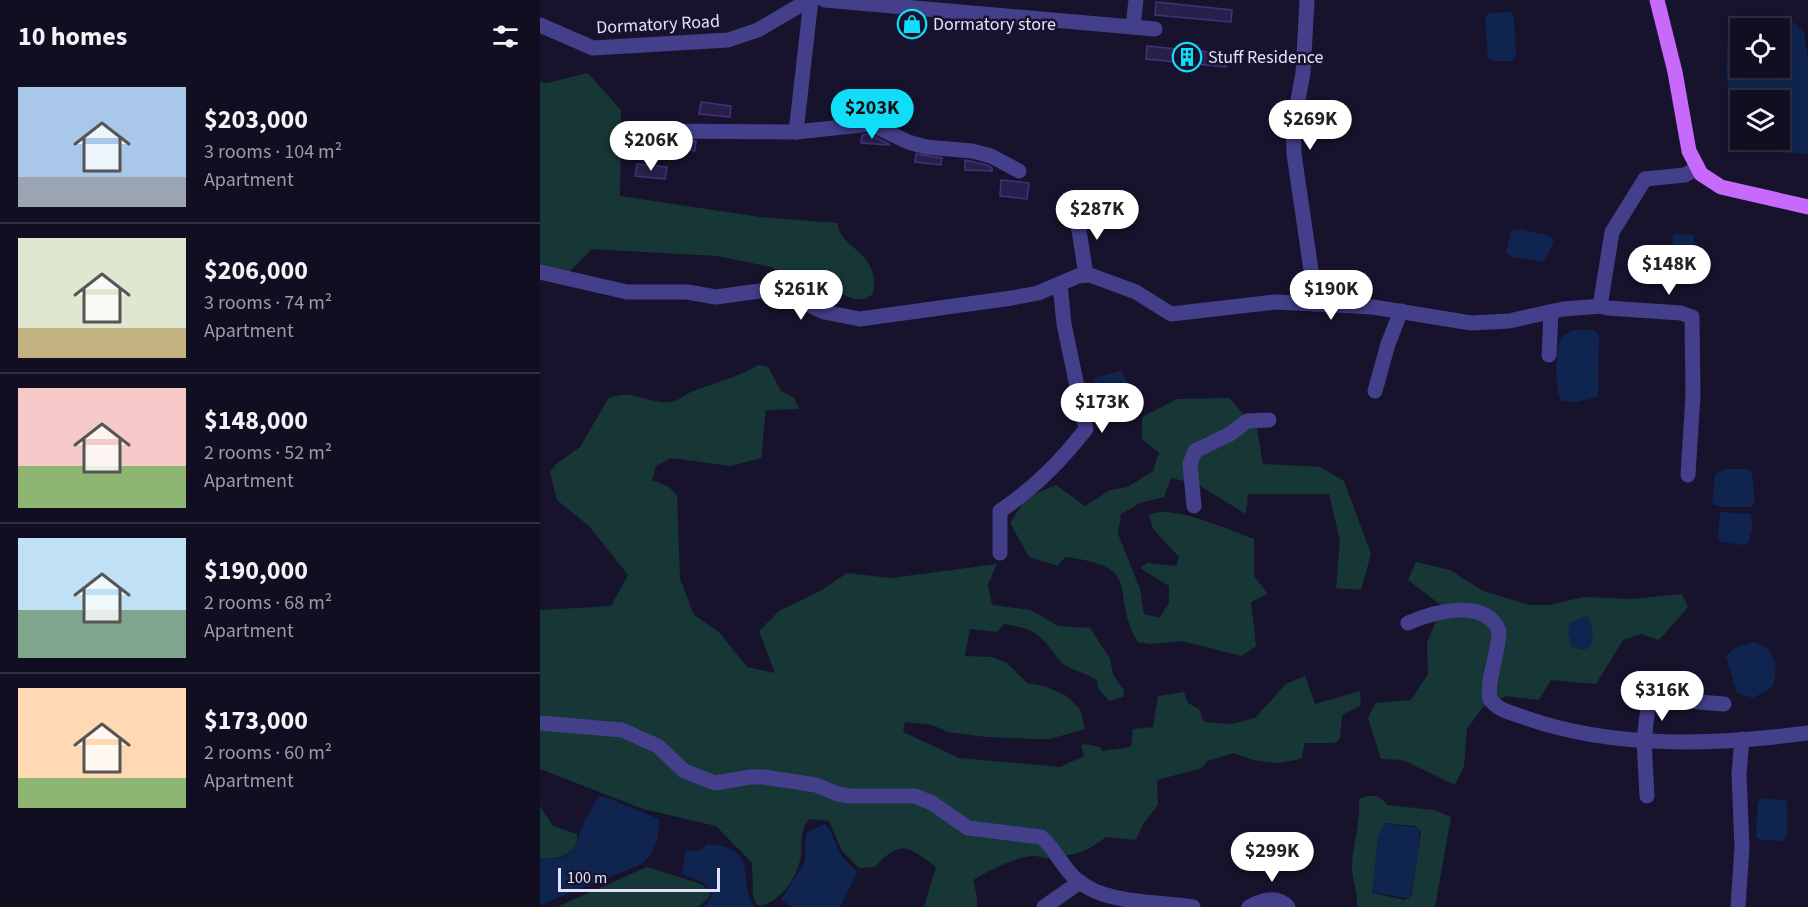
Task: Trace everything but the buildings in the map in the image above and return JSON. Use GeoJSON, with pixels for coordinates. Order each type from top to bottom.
{"type":"FeatureCollection","features":[{"type":"Feature","properties":{"kind":"main road"},"geometry":{"type":"LineString","coordinates":[[1657,0],[1675,72],[1689,151],[1697,168],[1708,180],[1722,187],[1808,207]]}},
{"type":"Feature","properties":{"kind":"street","name":"Dormatory Road"},"geometry":{"type":"LineString","coordinates":[[540,25],[593,48],[728,40],[759,30],[810,0]]}},
{"type":"Feature","properties":{"kind":"street"},"geometry":{"type":"LineString","coordinates":[[796,132],[810,0]]}},
{"type":"Feature","properties":{"kind":"street"},"geometry":{"type":"LineString","coordinates":[[824,0],[1155,29]]}},
{"type":"Feature","properties":{"kind":"street"},"geometry":{"type":"LineString","coordinates":[[1133,27],[1136,0]]}},
{"type":"Feature","properties":{"kind":"street"},"geometry":{"type":"LineString","coordinates":[[1307,0],[1303,73],[1293,128],[1294,154],[1316,304]]}},
{"type":"Feature","properties":{"kind":"street"},"geometry":{"type":"LineString","coordinates":[[650,131],[796,132],[871,124],[908,142],[926,147],[972,151],[991,156],[1019,171]]}},
{"type":"Feature","properties":{"kind":"street"},"geometry":{"type":"LineString","coordinates":[[1602,306],[1612,232],[1645,179],[1685,175],[1697,168]]}},
{"type":"Feature","properties":{"kind":"street"},"geometry":{"type":"LineString","coordinates":[[1076,211],[1086,276]]}},
{"type":"Feature","properties":{"kind":"street"},"geometry":{"type":"LineString","coordinates":[[540,272],[627,292],[687,292],[716,297],[774,289],[824,312],[860,320],[883,314],[1012,298],[1086,276],[1108,280],[1136,292],[1171,314],[1275,302],[1401,311],[1471,323],[1509,321],[1551,312],[1602,306],[1681,313],[1692,317],[1693,395],[1688,475]]}},
{"type":"Feature","properties":{"kind":"street"},"geometry":{"type":"LineString","coordinates":[[1000,553],[1000,511],[1032,489],[1066,454],[1086,429],[1064,324],[1060,284]]}},
{"type":"Feature","properties":{"kind":"street"},"geometry":{"type":"LineString","coordinates":[[1375,391],[1388,344],[1401,311]]}},
{"type":"Feature","properties":{"kind":"street"},"geometry":{"type":"LineString","coordinates":[[1549,355],[1551,312]]}},
{"type":"Feature","properties":{"kind":"street"},"geometry":{"type":"LineString","coordinates":[[1194,506],[1190,464],[1195,451],[1230,434],[1247,421],[1269,420]]}},
{"type":"Feature","properties":{"kind":"street"},"geometry":{"type":"LineString","coordinates":[[1408,623],[1430,616],[1461,611],[1480,612],[1487,615],[1498,631],[1495,668],[1489,693],[1497,707],[1562,728],[1610,737],[1690,742],[1808,733]]}},
{"type":"Feature","properties":{"kind":"street"},"geometry":{"type":"LineString","coordinates":[[1647,796],[1644,740],[1650,690],[1698,702],[1724,704]]}},
{"type":"Feature","properties":{"kind":"street"},"geometry":{"type":"LineString","coordinates":[[540,723],[622,730],[658,746],[684,771],[716,783],[764,777],[816,785],[850,796],[915,796],[932,803],[968,828],[1041,837],[1050,844],[1080,882],[1096,891],[1149,904],[1173,903],[1193,907]]}},
{"type":"Feature","properties":{"kind":"street"},"geometry":{"type":"LineString","coordinates":[[1738,907],[1742,847],[1739,774],[1742,739]]}},
{"type":"Feature","properties":{"kind":"street"},"geometry":{"type":"LineString","coordinates":[[1044,907],[1080,882]]}},
{"type":"Feature","properties":{"kind":"street"},"geometry":{"type":"LineString","coordinates":[[1249,907],[1277,899],[1288,907]]}},
{"type":"Feature","properties":{"kind":"green space"},"geometry":{"type":"Polygon","coordinates":[[[588,73],[621,110],[620,196],[760,217],[838,223],[845,239],[871,268],[874,279],[873,294],[865,299],[854,299],[818,284],[811,285],[771,267],[717,256],[592,249],[568,273],[540,268],[540,82],[547,83],[588,73]]]}},
{"type":"Feature","properties":{"kind":"green space"},"geometry":{"type":"Polygon","coordinates":[[[758,365],[768,367],[781,391],[794,398],[799,409],[766,410],[761,458],[731,466],[671,458],[656,466],[652,480],[669,487],[677,495],[680,579],[694,615],[719,632],[747,667],[775,673],[759,631],[779,611],[822,590],[847,573],[891,578],[997,564],[988,585],[992,605],[1031,610],[1058,626],[1090,628],[1110,659],[1113,674],[1124,691],[1123,697],[1109,701],[1098,688],[1097,680],[1066,666],[1044,640],[1027,629],[1004,624],[997,632],[970,629],[965,656],[992,657],[1007,663],[1027,683],[1044,686],[1065,695],[1080,709],[1085,729],[1050,739],[1036,739],[986,737],[948,732],[932,725],[905,722],[903,732],[959,758],[1060,767],[1084,756],[1081,745],[1100,747],[1102,751],[1131,747],[1133,729],[1153,727],[1158,696],[1184,692],[1188,703],[1199,709],[1204,722],[1232,724],[1255,718],[1286,684],[1305,676],[1315,704],[1360,691],[1361,705],[1342,715],[1340,739],[1334,743],[1305,743],[1301,759],[1278,763],[1253,760],[1234,753],[1207,761],[1202,768],[1157,780],[1158,805],[1143,824],[1136,840],[1106,837],[1086,850],[1074,854],[1049,858],[1025,857],[1002,865],[973,880],[977,907],[924,907],[936,867],[919,854],[899,849],[875,867],[859,868],[842,851],[829,821],[809,819],[803,832],[801,855],[793,879],[776,899],[761,906],[756,904],[753,896],[752,863],[716,826],[643,809],[540,769],[540,610],[611,606],[628,575],[589,526],[557,500],[550,472],[556,464],[580,447],[608,399],[632,395],[655,401],[672,402],[693,391],[758,365]]]}},
{"type":"Feature","properties":{"kind":"green space"},"geometry":{"type":"Polygon","coordinates":[[[1229,398],[1257,429],[1263,464],[1320,467],[1344,481],[1371,554],[1361,590],[1336,588],[1340,540],[1329,494],[1248,494],[1246,514],[1197,484],[1171,478],[1164,497],[1140,503],[1121,514],[1118,534],[1140,589],[1144,614],[1160,618],[1169,602],[1169,586],[1140,568],[1147,563],[1176,566],[1179,557],[1153,529],[1149,515],[1159,512],[1186,515],[1254,539],[1254,576],[1268,594],[1251,602],[1256,646],[1241,656],[1182,641],[1150,644],[1138,642],[1125,609],[1121,584],[1116,575],[1107,567],[1090,561],[1065,557],[1058,566],[1029,557],[1010,523],[1027,497],[1056,485],[1085,506],[1110,490],[1128,487],[1153,471],[1159,453],[1142,439],[1142,417],[1177,399],[1229,398]]]}},
{"type":"Feature","properties":{"kind":"green space"},"geometry":{"type":"Polygon","coordinates":[[[1416,562],[1450,570],[1483,591],[1529,605],[1550,605],[1583,597],[1632,599],[1682,594],[1688,607],[1659,640],[1641,634],[1623,640],[1596,684],[1551,680],[1539,700],[1506,696],[1483,707],[1467,729],[1464,766],[1455,785],[1403,760],[1381,759],[1368,718],[1375,703],[1411,700],[1428,674],[1427,643],[1442,606],[1408,580],[1416,562]]]}},
{"type":"Feature","properties":{"kind":"green space"},"geometry":{"type":"Polygon","coordinates":[[[1368,796],[1377,797],[1384,800],[1387,805],[1434,810],[1451,817],[1435,907],[1357,907],[1352,865],[1359,799],[1368,796]],[[1384,823],[1372,893],[1405,900],[1411,896],[1421,832],[1415,826],[1384,823]]]}},
{"type":"Feature","properties":{"kind":"green space"},"geometry":{"type":"Polygon","coordinates":[[[540,806],[553,826],[577,834],[578,844],[570,852],[557,858],[540,858],[540,806]]]}},
{"type":"Feature","properties":{"kind":"green space"},"geometry":{"type":"Polygon","coordinates":[[[647,867],[701,884],[709,890],[710,896],[699,907],[557,907],[647,867]]]}},
{"type":"Feature","properties":{"kind":"water"},"geometry":{"type":"Polygon","coordinates":[[[1510,12],[1514,18],[1516,56],[1511,61],[1495,61],[1488,58],[1485,17],[1490,13],[1510,12]]]}},
{"type":"Feature","properties":{"kind":"water"},"geometry":{"type":"Polygon","coordinates":[[[1790,23],[1795,23],[1804,33],[1808,57],[1808,154],[1746,150],[1790,150],[1790,90],[1730,90],[1730,97],[1726,72],[1730,32],[1730,78],[1790,78],[1790,23]]]}},
{"type":"Feature","properties":{"kind":"water"},"geometry":{"type":"Polygon","coordinates":[[[1520,229],[1550,236],[1554,242],[1544,262],[1513,257],[1506,253],[1511,231],[1520,229]]]}},
{"type":"Feature","properties":{"kind":"water"},"geometry":{"type":"Polygon","coordinates":[[[1673,234],[1694,235],[1693,259],[1672,257],[1673,234]]]}},
{"type":"Feature","properties":{"kind":"water"},"geometry":{"type":"Polygon","coordinates":[[[1575,330],[1593,330],[1599,335],[1598,397],[1577,402],[1562,401],[1557,382],[1558,346],[1564,335],[1575,330]]]}},
{"type":"Feature","properties":{"kind":"water"},"geometry":{"type":"Polygon","coordinates":[[[1121,371],[1128,383],[1136,416],[1097,423],[1094,378],[1121,371]]]}},
{"type":"Feature","properties":{"kind":"water"},"geometry":{"type":"Polygon","coordinates":[[[1724,469],[1748,469],[1752,472],[1755,501],[1751,507],[1722,507],[1712,504],[1715,475],[1724,469]]]}},
{"type":"Feature","properties":{"kind":"water"},"geometry":{"type":"Polygon","coordinates":[[[1720,512],[1751,514],[1752,529],[1748,543],[1741,545],[1718,541],[1720,512]]]}},
{"type":"Feature","properties":{"kind":"water"},"geometry":{"type":"Polygon","coordinates":[[[1584,616],[1589,618],[1593,632],[1590,647],[1584,650],[1572,647],[1568,634],[1570,623],[1584,616]]]}},
{"type":"Feature","properties":{"kind":"water"},"geometry":{"type":"Polygon","coordinates":[[[1753,642],[1771,653],[1776,673],[1771,688],[1753,698],[1737,693],[1726,656],[1735,648],[1753,642]]]}},
{"type":"Feature","properties":{"kind":"water"},"geometry":{"type":"Polygon","coordinates":[[[599,797],[606,797],[659,819],[657,839],[649,857],[639,865],[540,905],[540,858],[561,858],[572,851],[599,797]]]}},
{"type":"Feature","properties":{"kind":"water"},"geometry":{"type":"Polygon","coordinates":[[[1763,798],[1787,801],[1787,835],[1783,841],[1761,840],[1756,837],[1758,802],[1763,798]]]}},
{"type":"Feature","properties":{"kind":"water"},"geometry":{"type":"Polygon","coordinates":[[[1384,823],[1419,828],[1418,857],[1409,899],[1372,892],[1378,837],[1384,823]]]}},
{"type":"Feature","properties":{"kind":"water"},"geometry":{"type":"Polygon","coordinates":[[[825,824],[842,857],[857,872],[840,907],[792,907],[781,900],[805,862],[806,833],[825,824]]]}},
{"type":"Feature","properties":{"kind":"water"},"geometry":{"type":"Polygon","coordinates":[[[707,844],[724,847],[735,852],[741,859],[750,898],[755,907],[704,907],[712,896],[710,891],[700,881],[682,874],[685,851],[701,850],[707,844]]]}},
{"type":"Feature","properties":{"kind":"place","name":"Dormatory store"},"geometry":{"type":"Point","coordinates":[912,24]}},
{"type":"Feature","properties":{"kind":"place","name":"Stuff Residence"},"geometry":{"type":"Point","coordinates":[1187,57]}}]}
